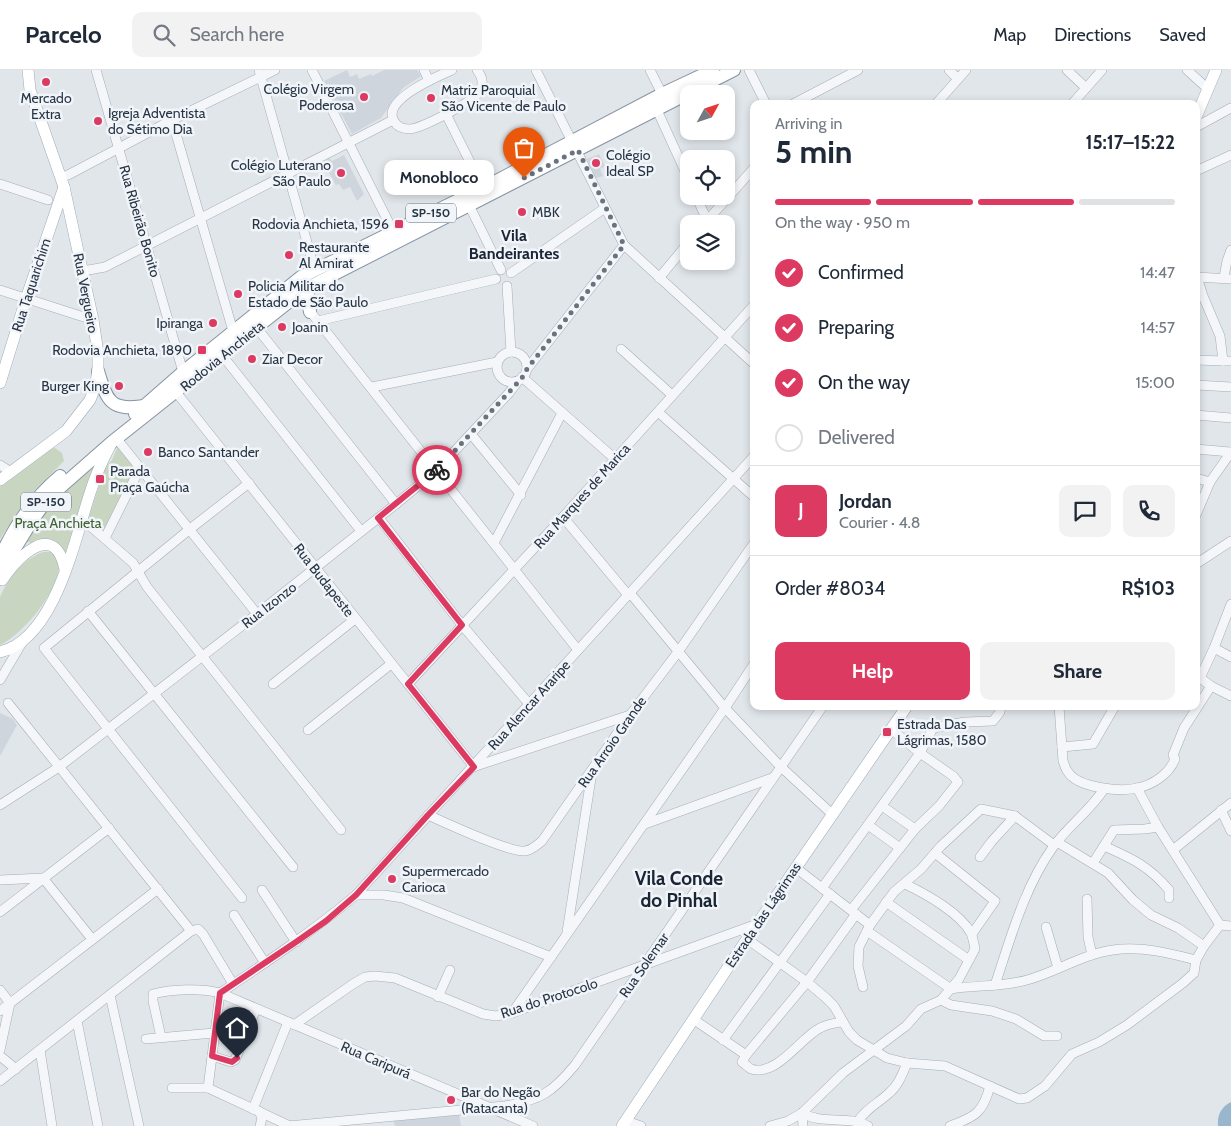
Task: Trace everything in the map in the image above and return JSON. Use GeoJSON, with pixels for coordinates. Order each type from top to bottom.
{"type":"FeatureCollection","features":[{"type":"Feature","properties":{"kind":"highway","name":"Rodovia Anchieta"},"geometry":{"type":"LineString","coordinates":[[0,558],[31,504],[42,492],[233,332],[298,289],[469,205],[575,146],[662,94],[713,70]]}},
{"type":"Feature","properties":{"kind":"highway","name":"Rodovia Anchieta"},"geometry":{"type":"LineString","coordinates":[[0,579],[6,563],[44,504],[68,480],[257,328],[315,271],[483,188],[657,110],[734,70]]}},
{"type":"Feature","properties":{"kind":"highway"},"geometry":{"type":"LineString","coordinates":[[298,289],[314,316]]}},
{"type":"Feature","properties":{"kind":"highway"},"geometry":{"type":"LineString","coordinates":[[98,371],[107,397],[113,403],[121,407],[130,408],[145,406]]}},
{"type":"Feature","properties":{"kind":"main road","name":"Rua Vergueiro"},"geometry":{"type":"LineString","coordinates":[[0,480],[55,440],[78,417],[90,400],[98,371],[98,353],[93,320],[63,182],[30,90],[28,70]]}},
{"type":"Feature","properties":{"kind":"main road"},"geometry":{"type":"LineString","coordinates":[[1200,108],[1216,70]]}},
{"type":"Feature","properties":{"kind":"main road","name":"Rua Taquarichim"},"geometry":{"type":"LineString","coordinates":[[0,383],[63,182]]}},
{"type":"Feature","properties":{"kind":"main road"},"geometry":{"type":"LineString","coordinates":[[0,652],[13,647],[24,639],[48,611],[65,571],[97,475],[115,441]]}},
{"type":"Feature","properties":{"kind":"main road"},"geometry":{"type":"LineString","coordinates":[[0,583],[17,560],[31,549],[41,545],[51,547],[59,553],[62,557],[65,571]]}},
{"type":"Feature","properties":{"kind":"main road","name":"Estrada das Lágrimas"},"geometry":{"type":"LineString","coordinates":[[624,1124],[757,924],[904,710]]}},
{"type":"Feature","properties":{"kind":"street","name":"Rua Ribeirão Bonito"},"geometry":{"type":"LineString","coordinates":[[96,70],[183,372]]}},
{"type":"Feature","properties":{"kind":"street"},"geometry":{"type":"LineString","coordinates":[[63,182],[68,175],[172,120],[260,74],[275,70]]}},
{"type":"Feature","properties":{"kind":"street"},"geometry":{"type":"LineString","coordinates":[[312,70],[393,231]]}},
{"type":"Feature","properties":{"kind":"street"},"geometry":{"type":"LineString","coordinates":[[424,70],[429,81]]}},
{"type":"Feature","properties":{"kind":"street"},"geometry":{"type":"LineString","coordinates":[[452,70],[429,81],[396,104],[392,114],[393,120],[400,127],[410,129],[446,114],[474,98],[481,89],[482,84],[479,72],[491,70]]}},
{"type":"Feature","properties":{"kind":"street"},"geometry":{"type":"LineString","coordinates":[[536,70],[624,245],[750,360]]}},
{"type":"Feature","properties":{"kind":"street"},"geometry":{"type":"LineString","coordinates":[[650,70],[662,94]]}},
{"type":"Feature","properties":{"kind":"street"},"geometry":{"type":"LineString","coordinates":[[750,70],[764,100]]}},
{"type":"Feature","properties":{"kind":"street"},"geometry":{"type":"LineString","coordinates":[[801,100],[858,70]]}},
{"type":"Feature","properties":{"kind":"street"},"geometry":{"type":"LineString","coordinates":[[949,70],[958,79]]}},
{"type":"Feature","properties":{"kind":"street"},"geometry":{"type":"LineString","coordinates":[[942,100],[966,70]]}},
{"type":"Feature","properties":{"kind":"street"},"geometry":{"type":"LineString","coordinates":[[1067,70],[1086,88]]}},
{"type":"Feature","properties":{"kind":"street"},"geometry":{"type":"LineString","coordinates":[[1076,100],[1102,70]]}},
{"type":"Feature","properties":{"kind":"street"},"geometry":{"type":"LineString","coordinates":[[1187,70],[1208,89]]}},
{"type":"Feature","properties":{"kind":"street"},"geometry":{"type":"LineString","coordinates":[[260,74],[315,271]]}},
{"type":"Feature","properties":{"kind":"street"},"geometry":{"type":"LineString","coordinates":[[1200,125],[1231,108]]}},
{"type":"Feature","properties":{"kind":"street"},"geometry":{"type":"LineString","coordinates":[[657,110],[680,160]]}},
{"type":"Feature","properties":{"kind":"street"},"geometry":{"type":"LineString","coordinates":[[446,114],[483,188]]}},
{"type":"Feature","properties":{"kind":"street"},"geometry":{"type":"LineString","coordinates":[[172,120],[233,332]]}},
{"type":"Feature","properties":{"kind":"street"},"geometry":{"type":"LineString","coordinates":[[83,272],[105,267],[393,120]]}},
{"type":"Feature","properties":{"kind":"street"},"geometry":{"type":"LineString","coordinates":[[1200,168],[1231,155]]}},
{"type":"Feature","properties":{"kind":"street"},"geometry":{"type":"LineString","coordinates":[[711,215],[750,172]]}},
{"type":"Feature","properties":{"kind":"street"},"geometry":{"type":"LineString","coordinates":[[0,184],[48,200]]}},
{"type":"Feature","properties":{"kind":"street"},"geometry":{"type":"LineString","coordinates":[[469,205],[498,275],[499,284],[507,286]]}},
{"type":"Feature","properties":{"kind":"street"},"geometry":{"type":"LineString","coordinates":[[511,273],[605,208]]}},
{"type":"Feature","properties":{"kind":"street"},"geometry":{"type":"LineString","coordinates":[[527,369],[521,355],[511,352],[502,355],[497,362],[498,374],[506,381],[520,379],[624,245]]}},
{"type":"Feature","properties":{"kind":"street"},"geometry":{"type":"LineString","coordinates":[[1200,277],[1228,278],[1227,261],[1231,250]]}},
{"type":"Feature","properties":{"kind":"street"},"geometry":{"type":"LineString","coordinates":[[659,278],[680,253]]}},
{"type":"Feature","properties":{"kind":"street"},"geometry":{"type":"LineString","coordinates":[[511,273],[506,270],[498,275],[314,316],[578,650]]}},
{"type":"Feature","properties":{"kind":"street"},"geometry":{"type":"LineString","coordinates":[[511,273],[512,280],[507,286],[511,352]]}},
{"type":"Feature","properties":{"kind":"street"},"geometry":{"type":"LineString","coordinates":[[1200,286],[1220,336],[1227,361],[1200,360]]}},
{"type":"Feature","properties":{"kind":"street"},"geometry":{"type":"LineString","coordinates":[[0,290],[93,320]]}},
{"type":"Feature","properties":{"kind":"street","name":"Rua Marques de Marica"},"geometry":{"type":"LineString","coordinates":[[408,684],[563,517],[750,309]]}},
{"type":"Feature","properties":{"kind":"street"},"geometry":{"type":"LineString","coordinates":[[257,328],[396,504]]}},
{"type":"Feature","properties":{"kind":"street"},"geometry":{"type":"LineString","coordinates":[[621,349],[672,395]]}},
{"type":"Feature","properties":{"kind":"street"},"geometry":{"type":"LineString","coordinates":[[222,355],[361,532]]}},
{"type":"Feature","properties":{"kind":"street"},"geometry":{"type":"LineString","coordinates":[[372,387],[497,362]]}},
{"type":"Feature","properties":{"kind":"street"},"geometry":{"type":"LineString","coordinates":[[520,379],[615,459]]}},
{"type":"Feature","properties":{"kind":"street","name":"Rua Izonzo"},"geometry":{"type":"LineString","coordinates":[[0,805],[59,767],[108,730],[396,504],[436,471],[472,434],[520,379]]}},
{"type":"Feature","properties":{"kind":"street"},"geometry":{"type":"LineString","coordinates":[[1200,385],[1231,387]]}},
{"type":"Feature","properties":{"kind":"street","name":"Rua Budapeste"},"geometry":{"type":"LineString","coordinates":[[176,392],[474,767]]}},
{"type":"Feature","properties":{"kind":"street"},"geometry":{"type":"LineString","coordinates":[[658,412],[750,493]]}},
{"type":"Feature","properties":{"kind":"street"},"geometry":{"type":"LineString","coordinates":[[494,543],[521,495],[562,413]]}},
{"type":"Feature","properties":{"kind":"street"},"geometry":{"type":"LineString","coordinates":[[1200,415],[1231,418]]}},
{"type":"Feature","properties":{"kind":"street"},"geometry":{"type":"LineString","coordinates":[[472,434],[521,495]]}},
{"type":"Feature","properties":{"kind":"street"},"geometry":{"type":"LineString","coordinates":[[115,441],[140,468],[257,614]]}},
{"type":"Feature","properties":{"kind":"street"},"geometry":{"type":"LineString","coordinates":[[1200,449],[1231,452]]}},
{"type":"Feature","properties":{"kind":"street"},"geometry":{"type":"LineString","coordinates":[[1200,506],[1210,482],[1231,452]]}},
{"type":"Feature","properties":{"kind":"street","name":"Rua Alencar Araripe"},"geometry":{"type":"LineString","coordinates":[[220,993],[326,921],[356,895],[750,461]]}},
{"type":"Feature","properties":{"kind":"street"},"geometry":{"type":"LineString","coordinates":[[0,465],[11,472]]}},
{"type":"Feature","properties":{"kind":"street"},"geometry":{"type":"LineString","coordinates":[[105,538],[140,468]]}},
{"type":"Feature","properties":{"kind":"street"},"geometry":{"type":"LineString","coordinates":[[1200,479],[1210,482]]}},
{"type":"Feature","properties":{"kind":"street"},"geometry":{"type":"LineString","coordinates":[[242,898],[45,651],[44,646],[249,484]]}},
{"type":"Feature","properties":{"kind":"street"},"geometry":{"type":"LineString","coordinates":[[563,517],[725,708],[780,766],[832,814]]}},
{"type":"Feature","properties":{"kind":"street"},"geometry":{"type":"LineString","coordinates":[[378,518],[462,625],[530,705]]}},
{"type":"Feature","properties":{"kind":"street"},"geometry":{"type":"LineString","coordinates":[[82,519],[133,563],[147,587],[341,830]]}},
{"type":"Feature","properties":{"kind":"street"},"geometry":{"type":"LineString","coordinates":[[1200,561],[1231,541]]}},
{"type":"Feature","properties":{"kind":"street","name":"Rua Arroio Grande"},"geometry":{"type":"LineString","coordinates":[[428,815],[519,851],[535,847],[542,841],[750,549]]}},
{"type":"Feature","properties":{"kind":"street"},"geometry":{"type":"LineString","coordinates":[[1231,604],[1229,615],[1200,678],[1231,696]]}},
{"type":"Feature","properties":{"kind":"street"},"geometry":{"type":"LineString","coordinates":[[88,611],[293,867]]}},
{"type":"Feature","properties":{"kind":"street"},"geometry":{"type":"LineString","coordinates":[[273,684],[355,619]]}},
{"type":"Feature","properties":{"kind":"street"},"geometry":{"type":"LineString","coordinates":[[0,680],[24,639]]}},
{"type":"Feature","properties":{"kind":"street"},"geometry":{"type":"LineString","coordinates":[[1214,648],[1231,657]]}},
{"type":"Feature","properties":{"kind":"street"},"geometry":{"type":"LineString","coordinates":[[308,730],[391,664]]}},
{"type":"Feature","properties":{"kind":"street"},"geometry":{"type":"LineString","coordinates":[[512,1013],[750,670]]}},
{"type":"Feature","properties":{"kind":"street"},"geometry":{"type":"LineString","coordinates":[[1200,703],[1211,686]]}},
{"type":"Feature","properties":{"kind":"street"},"geometry":{"type":"LineString","coordinates":[[8,703],[191,930]]}},
{"type":"Feature","properties":{"kind":"street","name":"Rua Solemar"},"geometry":{"type":"LineString","coordinates":[[289,1126],[520,1103],[548,1093],[557,1086],[575,1065],[820,710]]}},
{"type":"Feature","properties":{"kind":"street"},"geometry":{"type":"LineString","coordinates":[[822,888],[920,753],[933,728],[965,722],[993,721],[1000,710]]}},
{"type":"Feature","properties":{"kind":"street"},"geometry":{"type":"LineString","coordinates":[[1059,710],[1063,761],[1068,773],[1085,783],[1104,789],[1137,788],[1167,772],[1175,759],[1173,755],[1184,728],[1196,710]]}},
{"type":"Feature","properties":{"kind":"street"},"geometry":{"type":"LineString","coordinates":[[1062,747],[1093,744],[1113,710]]}},
{"type":"Feature","properties":{"kind":"street"},"geometry":{"type":"LineString","coordinates":[[474,767],[630,715]]}},
{"type":"Feature","properties":{"kind":"street"},"geometry":{"type":"LineString","coordinates":[[842,1022],[819,1028],[782,1060],[767,1068],[751,1068],[742,1062],[807,982],[900,848],[939,806],[958,782],[891,729]]}},
{"type":"Feature","properties":{"kind":"street"},"geometry":{"type":"LineString","coordinates":[[567,935],[593,769]]}},
{"type":"Feature","properties":{"kind":"street"},"geometry":{"type":"LineString","coordinates":[[644,824],[772,778]]}},
{"type":"Feature","properties":{"kind":"street"},"geometry":{"type":"LineString","coordinates":[[1137,788],[1158,827],[1220,925]]}},
{"type":"Feature","properties":{"kind":"street"},"geometry":{"type":"LineString","coordinates":[[996,985],[1027,892],[1038,871],[1056,843],[1092,806],[1104,789]]}},
{"type":"Feature","properties":{"kind":"street"},"geometry":{"type":"LineString","coordinates":[[1173,850],[1231,803]]}},
{"type":"Feature","properties":{"kind":"street"},"geometry":{"type":"LineString","coordinates":[[882,806],[915,830]]}},
{"type":"Feature","properties":{"kind":"street"},"geometry":{"type":"LineString","coordinates":[[863,987],[858,966],[859,948],[868,928],[894,892],[921,869],[981,809],[1015,816],[1114,878],[1138,906],[1161,921],[1187,933],[1204,946]]}},
{"type":"Feature","properties":{"kind":"street"},"geometry":{"type":"LineString","coordinates":[[1221,810],[1231,831]]}},
{"type":"Feature","properties":{"kind":"street"},"geometry":{"type":"LineString","coordinates":[[980,857],[1015,816]]}},
{"type":"Feature","properties":{"kind":"street"},"geometry":{"type":"LineString","coordinates":[[868,825],[900,848]]}},
{"type":"Feature","properties":{"kind":"street"},"geometry":{"type":"LineString","coordinates":[[1093,864],[1110,834],[1116,829],[1136,830],[1158,827]]}},
{"type":"Feature","properties":{"kind":"street"},"geometry":{"type":"LineString","coordinates":[[0,912],[109,828]]}},
{"type":"Feature","properties":{"kind":"street"},"geometry":{"type":"LineString","coordinates":[[1104,846],[1146,867],[1169,890],[1170,898]]}},
{"type":"Feature","properties":{"kind":"street"},"geometry":{"type":"LineString","coordinates":[[935,853],[995,901],[972,934]]}},
{"type":"Feature","properties":{"kind":"street"},"geometry":{"type":"LineString","coordinates":[[796,868],[854,912],[868,928],[951,989],[1026,980],[1092,955],[1114,950],[1145,949],[1167,952],[1196,960]]}},
{"type":"Feature","properties":{"kind":"street"},"geometry":{"type":"LineString","coordinates":[[0,880],[43,878]]}},
{"type":"Feature","properties":{"kind":"street"},"geometry":{"type":"LineString","coordinates":[[43,878],[92,939]]}},
{"type":"Feature","properties":{"kind":"street"},"geometry":{"type":"LineString","coordinates":[[770,1126],[802,1113],[843,1072],[906,1026],[921,1009],[941,1000],[958,979],[969,960],[975,948],[972,934],[962,922],[930,896],[905,884]]}},
{"type":"Feature","properties":{"kind":"street"},"geometry":{"type":"LineString","coordinates":[[0,1011],[158,889]]}},
{"type":"Feature","properties":{"kind":"street"},"geometry":{"type":"LineString","coordinates":[[262,890],[296,942]]}},
{"type":"Feature","properties":{"kind":"street"},"geometry":{"type":"LineString","coordinates":[[723,1040],[830,894]]}},
{"type":"Feature","properties":{"kind":"street"},"geometry":{"type":"LineString","coordinates":[[356,895],[384,895],[403,898],[551,957]]}},
{"type":"Feature","properties":{"kind":"street"},"geometry":{"type":"LineString","coordinates":[[1087,899],[1088,937],[1092,955]]}},
{"type":"Feature","properties":{"kind":"street"},"geometry":{"type":"LineString","coordinates":[[886,902],[969,960]]}},
{"type":"Feature","properties":{"kind":"street"},"geometry":{"type":"LineString","coordinates":[[234,915],[265,964]]}},
{"type":"Feature","properties":{"kind":"street","name":"Rua do Protocolo"},"geometry":{"type":"LineString","coordinates":[[291,1024],[365,977],[385,976],[395,978],[484,1014],[496,1016],[512,1013],[757,924]]}},
{"type":"Feature","properties":{"kind":"street"},"geometry":{"type":"LineString","coordinates":[[1220,925],[1231,926]]}},
{"type":"Feature","properties":{"kind":"street"},"geometry":{"type":"LineString","coordinates":[[747,939],[826,998],[834,1006],[849,1032],[857,1040],[887,1058],[907,1063],[945,1066],[1013,1098],[1026,1098],[1053,1079],[1072,1054],[1099,1042],[1127,1025],[1184,984],[1194,973],[1196,960],[1220,925]]}},
{"type":"Feature","properties":{"kind":"street"},"geometry":{"type":"LineString","coordinates":[[1046,927],[1058,968]]}},
{"type":"Feature","properties":{"kind":"street"},"geometry":{"type":"LineString","coordinates":[[0,1081],[191,930],[198,930],[203,934],[233,984]]}},
{"type":"Feature","properties":{"kind":"street"},"geometry":{"type":"LineString","coordinates":[[438,997],[450,970]]}},
{"type":"Feature","properties":{"kind":"street"},"geometry":{"type":"LineString","coordinates":[[0,990],[10,1003],[0,1050]]}},
{"type":"Feature","properties":{"kind":"street","name":"Rua Caripurá"},"geometry":{"type":"LineString","coordinates":[[161,1037],[152,997],[153,994],[204,990],[220,993],[533,1126]]}},
{"type":"Feature","properties":{"kind":"street"},"geometry":{"type":"LineString","coordinates":[[208,1088],[220,993]]}},
{"type":"Feature","properties":{"kind":"street"},"geometry":{"type":"LineString","coordinates":[[110,995],[139,1126]]}},
{"type":"Feature","properties":{"kind":"street"},"geometry":{"type":"LineString","coordinates":[[941,1000],[951,1005],[998,1013],[1016,1019],[1044,1036],[1057,1036]]}},
{"type":"Feature","properties":{"kind":"street"},"geometry":{"type":"LineString","coordinates":[[212,1056],[229,1062],[236,1060],[256,1009]]}},
{"type":"Feature","properties":{"kind":"street"},"geometry":{"type":"LineString","coordinates":[[693,1019],[746,1055]]}},
{"type":"Feature","properties":{"kind":"street"},"geometry":{"type":"LineString","coordinates":[[77,1021],[98,1126]]}},
{"type":"Feature","properties":{"kind":"street"},"geometry":{"type":"LineString","coordinates":[[256,1110],[291,1024]]}},
{"type":"Feature","properties":{"kind":"street"},"geometry":{"type":"LineString","coordinates":[[146,1039],[214,1033]]}},
{"type":"Feature","properties":{"kind":"street"},"geometry":{"type":"LineString","coordinates":[[40,1050],[52,1126]]}},
{"type":"Feature","properties":{"kind":"street"},"geometry":{"type":"LineString","coordinates":[[0,1056],[16,1069]]}},
{"type":"Feature","properties":{"kind":"street"},"geometry":{"type":"LineString","coordinates":[[858,1121],[864,1112],[893,1089],[901,1078],[907,1063]]}},
{"type":"Feature","properties":{"kind":"street"},"geometry":{"type":"LineString","coordinates":[[950,1126],[971,1118],[980,1110],[990,1086]]}},
{"type":"Feature","properties":{"kind":"street"},"geometry":{"type":"LineString","coordinates":[[172,1088],[208,1088],[256,1110],[276,1123],[289,1126]]}},
{"type":"Feature","properties":{"kind":"street"},"geometry":{"type":"LineString","coordinates":[[256,1110],[262,1118],[260,1126]]}},
{"type":"Feature","properties":{"kind":"street"},"geometry":{"type":"LineString","coordinates":[[802,1113],[810,1118],[858,1121],[868,1126]]}},
{"type":"Feature","properties":{"kind":"street"},"geometry":{"type":"LineString","coordinates":[[802,1113],[803,1126]]}},
{"type":"Feature","properties":{"kind":"street"},"geometry":{"type":"LineString","coordinates":[[624,1124],[641,1126]]}},
{"type":"Feature","properties":{"kind":"shaded area","name":"Colégio Virgem Poderosa"},"geometry":{"type":"Polygon","coordinates":[[[347,70],[350,77],[357,74],[359,79],[371,74],[372,76],[384,70],[417,70],[421,76],[403,88],[381,118],[352,134],[324,81],[347,70]]]}},
{"type":"Feature","properties":{"kind":"shaded area","name":"Colégio Ideal SP"},"geometry":{"type":"Polygon","coordinates":[[[599,154],[605,166],[600,169],[603,176],[596,178],[587,159],[599,154]]]}},
{"type":"Feature","properties":{"kind":"shaded area","name":"Colégio Luterano São Paulo"},"geometry":{"type":"Polygon","coordinates":[[[344,155],[364,194],[357,201],[350,187],[343,190],[339,184],[336,185],[323,162],[329,158],[332,161],[344,155]]]}},
{"type":"Feature","properties":{"kind":"shaded area"},"geometry":{"type":"Polygon","coordinates":[[[0,713],[13,719],[17,725],[0,756],[0,713]]]}},
{"type":"Feature","properties":{"kind":"shaded area"},"geometry":{"type":"Polygon","coordinates":[[[459,1115],[461,1126],[395,1126],[393,1119],[459,1115]]]}},
{"type":"Feature","properties":{"kind":"green space"},"geometry":{"type":"Polygon","coordinates":[[[118,446],[136,468],[103,531],[89,517],[105,467],[112,460],[118,446]]]}},
{"type":"Feature","properties":{"kind":"green space","name":"Praça Anchieta"},"geometry":{"type":"Polygon","coordinates":[[[55,448],[62,453],[64,461],[28,497],[0,539],[0,486],[4,481],[49,449],[55,448]]]}},
{"type":"Feature","properties":{"kind":"green space","name":"Praça Anchieta"},"geometry":{"type":"Polygon","coordinates":[[[96,466],[68,556],[62,549],[27,542],[25,539],[45,507],[96,466]]]}},
{"type":"Feature","properties":{"kind":"green space","name":"Praça Anchieta"},"geometry":{"type":"Polygon","coordinates":[[[43,552],[52,552],[60,559],[55,583],[40,608],[30,620],[20,631],[0,645],[0,597],[17,570],[35,555],[43,552]]]}},
{"type":"Feature","properties":{"kind":"water"},"geometry":{"type":"Polygon","coordinates":[[[1231,1102],[1231,1126],[1218,1126],[1220,1112],[1231,1102]]]}},
{"type":"Feature","properties":{"kind":"way so far"},"geometry":{"type":"LineString","coordinates":[[437,470],[522,378],[527,369],[624,245],[578,150],[524,178]]}},
{"type":"Feature","properties":{"kind":"place","name":"Mercado Extra"},"geometry":{"type":"Point","coordinates":[46,82]}},
{"type":"Feature","properties":{"kind":"place","name":"Colégio Virgem Poderosa"},"geometry":{"type":"Point","coordinates":[364,97]}},
{"type":"Feature","properties":{"kind":"place","name":"Matriz Paroquial São Vicente de Paulo"},"geometry":{"type":"Point","coordinates":[431,98]}},
{"type":"Feature","properties":{"kind":"place","name":"Igreja Adventista do Sétimo Dia"},"geometry":{"type":"Point","coordinates":[98,121]}},
{"type":"Feature","properties":{"kind":"place","name":"Colégio Ideal SP"},"geometry":{"type":"Point","coordinates":[596,163]}},
{"type":"Feature","properties":{"kind":"place","name":"Colégio Luterano São Paulo"},"geometry":{"type":"Point","coordinates":[341,173]}},
{"type":"Feature","properties":{"kind":"place","name":"Monobloco"},"geometry":{"type":"Point","coordinates":[524,178]}},
{"type":"Feature","properties":{"kind":"place","name":"MBK"},"geometry":{"type":"Point","coordinates":[522,212]}},
{"type":"Feature","properties":{"kind":"place","name":"Rodovia Anchieta, 1596"},"geometry":{"type":"Point","coordinates":[399,224]}},
{"type":"Feature","properties":{"kind":"place","name":"Restaurante Al Amirat"},"geometry":{"type":"Point","coordinates":[289,255]}},
{"type":"Feature","properties":{"kind":"place","name":"Policia Militar do Estado de São Paulo"},"geometry":{"type":"Point","coordinates":[238,294]}},
{"type":"Feature","properties":{"kind":"place","name":"Ipiranga"},"geometry":{"type":"Point","coordinates":[213,323]}},
{"type":"Feature","properties":{"kind":"place","name":"Joanin"},"geometry":{"type":"Point","coordinates":[282,327]}},
{"type":"Feature","properties":{"kind":"place","name":"Rodovia Anchieta, 1890"},"geometry":{"type":"Point","coordinates":[202,350]}},
{"type":"Feature","properties":{"kind":"place","name":"Ziar Decor"},"geometry":{"type":"Point","coordinates":[252,359]}},
{"type":"Feature","properties":{"kind":"place","name":"Burger King"},"geometry":{"type":"Point","coordinates":[119,386]}},
{"type":"Feature","properties":{"kind":"place","name":"Banco Santander"},"geometry":{"type":"Point","coordinates":[148,452]}},
{"type":"Feature","properties":{"kind":"place","name":"Parada Praça Gaúcha"},"geometry":{"type":"Point","coordinates":[100,479]}},
{"type":"Feature","properties":{"kind":"place","name":"Estrada Das Lágrimas, 1580"},"geometry":{"type":"Point","coordinates":[887,732]}},
{"type":"Feature","properties":{"kind":"place","name":"Supermercado Carioca"},"geometry":{"type":"Point","coordinates":[392,879]}},
{"type":"Feature","properties":{"kind":"place","name":"Bar do Negão (Ratacanta)"},"geometry":{"type":"Point","coordinates":[451,1100]}},
{"type":"Feature","properties":{"kind":"district","name":"Vila Bandeirantes"},"geometry":{"type":"Point","coordinates":[514,244]}},
{"type":"Feature","properties":{"kind":"district","name":"Vila Conde do Pinhal"},"geometry":{"type":"Point","coordinates":[679,889]}},
{"type":"Feature","properties":{"kind":"route"},"geometry":{"type":"LineString","coordinates":[[237,1058],[234,1062],[229,1062],[212,1056],[220,993],[326,921],[356,895],[474,767],[408,684],[462,625],[378,518],[437,470]]}}]}
